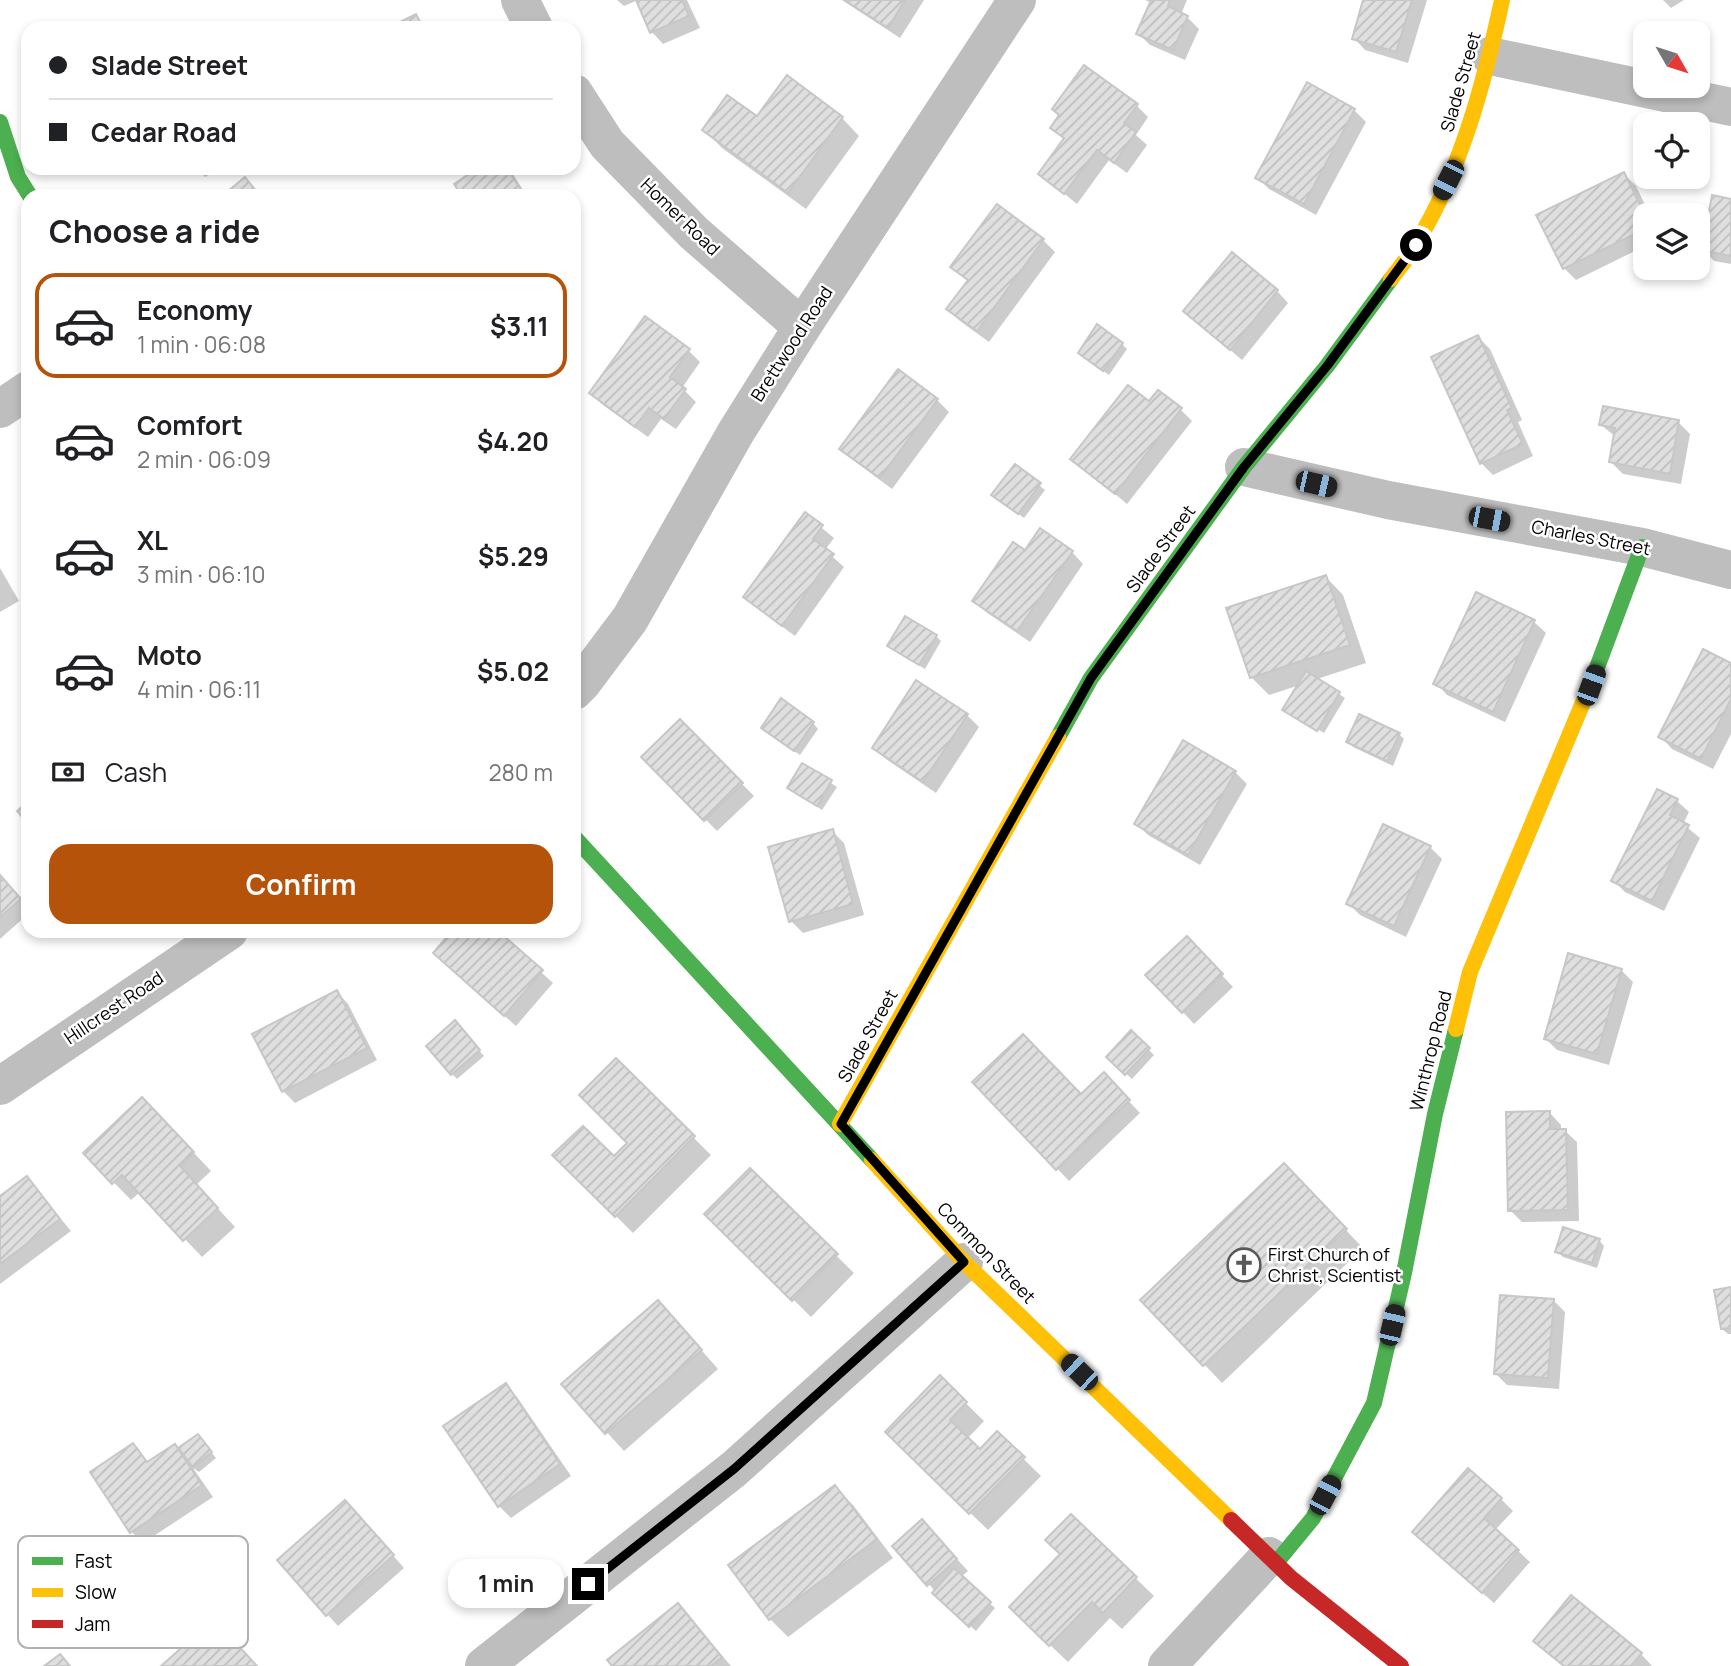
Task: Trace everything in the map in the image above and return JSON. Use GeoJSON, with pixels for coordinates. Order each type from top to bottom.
{"type":"FeatureCollection","features":[{"type":"Feature","properties":{"kind":"street"},"geometry":{"type":"LineString","coordinates":[[520,0],[530,21]]}},
{"type":"Feature","properties":{"kind":"street","name":"Brettwood Road"},"geometry":{"type":"LineString","coordinates":[[581,684],[630,619],[736,432],[1017,0]]}},
{"type":"Feature","properties":{"kind":"street","name":"Slade Street"},"geometry":{"type":"LineString","coordinates":[[841,1124],[1091,678],[1244,467],[1327,366],[1416,245],[1459,158],[1490,56],[1502,0]]}},
{"type":"Feature","properties":{"kind":"street"},"geometry":{"type":"LineString","coordinates":[[1490,56],[1731,107]]}},
{"type":"Feature","properties":{"kind":"street","name":"Homer Road"},"geometry":{"type":"LineString","coordinates":[[581,104],[607,144],[684,223],[802,327]]}},
{"type":"Feature","properties":{"kind":"street"},"geometry":{"type":"LineString","coordinates":[[0,122],[18,177],[26,189]]}},
{"type":"Feature","properties":{"kind":"street"},"geometry":{"type":"LineString","coordinates":[[0,409],[21,395]]}},
{"type":"Feature","properties":{"kind":"street","name":"Charles Street"},"geometry":{"type":"LineString","coordinates":[[1244,467],[1388,500],[1642,547],[1731,570]]}},
{"type":"Feature","properties":{"kind":"street","name":"Winthrop Road"},"geometry":{"type":"LineString","coordinates":[[1273,1560],[1313,1518],[1374,1403],[1405,1273],[1435,1114],[1470,972],[1591,685],[1642,547]]}},
{"type":"Feature","properties":{"kind":"street","name":"Common Street"},"geometry":{"type":"LineString","coordinates":[[581,845],[841,1124],[964,1262],[1291,1578],[1401,1666]]}},
{"type":"Feature","properties":{"kind":"street","name":"Hillcrest Road"},"geometry":{"type":"LineString","coordinates":[[0,1086],[219,938]]}},
{"type":"Feature","properties":{"kind":"street"},"geometry":{"type":"LineString","coordinates":[[484,1666],[734,1469],[964,1262]]}},
{"type":"Feature","properties":{"kind":"street"},"geometry":{"type":"LineString","coordinates":[[1167,1666],[1273,1560]]}},
{"type":"Feature","properties":{"kind":"building"},"geometry":{"type":"Polygon","coordinates":[[[636,0],[682,0],[689,16],[650,33],[636,0]]]}},
{"type":"Feature","properties":{"kind":"building"},"geometry":{"type":"Polygon","coordinates":[[[844,0],[905,0],[888,28],[844,0]]]}},
{"type":"Feature","properties":{"kind":"building"},"geometry":{"type":"Polygon","coordinates":[[[1151,0],[1170,0],[1168,6],[1188,16],[1173,50],[1136,34],[1151,0]]]}},
{"type":"Feature","properties":{"kind":"building"},"geometry":{"type":"Polygon","coordinates":[[[1363,0],[1412,0],[1396,52],[1352,39],[1363,0]]]}},
{"type":"Feature","properties":{"kind":"building"},"geometry":{"type":"Polygon","coordinates":[[[416,14],[420,21],[402,21],[416,14]]]}},
{"type":"Feature","properties":{"kind":"building"},"geometry":{"type":"Polygon","coordinates":[[[1084,65],[1138,104],[1124,123],[1136,132],[1114,163],[1097,150],[1064,194],[1038,174],[1064,138],[1050,128],[1059,115],[1052,109],[1084,65]]]}},
{"type":"Feature","properties":{"kind":"building"},"geometry":{"type":"Polygon","coordinates":[[[787,75],[843,117],[788,193],[702,130],[727,95],[757,116],[787,75]]]}},
{"type":"Feature","properties":{"kind":"building"},"geometry":{"type":"Polygon","coordinates":[[[1307,82],[1355,109],[1304,204],[1255,178],[1307,82]]]}},
{"type":"Feature","properties":{"kind":"building"},"geometry":{"type":"Polygon","coordinates":[[[1624,172],[1639,203],[1633,203],[1633,235],[1563,269],[1536,215],[1624,172]]]}},
{"type":"Feature","properties":{"kind":"building"},"geometry":{"type":"Polygon","coordinates":[[[468,175],[512,175],[520,189],[457,189],[454,184],[468,175]]]}},
{"type":"Feature","properties":{"kind":"building"},"geometry":{"type":"Polygon","coordinates":[[[245,177],[254,189],[230,189],[245,177]]]}},
{"type":"Feature","properties":{"kind":"building"},"geometry":{"type":"Polygon","coordinates":[[[1712,195],[1731,199],[1731,256],[1710,252],[1712,195]]]}},
{"type":"Feature","properties":{"kind":"building"},"geometry":{"type":"Polygon","coordinates":[[[997,204],[1044,239],[977,331],[946,309],[968,280],[950,267],[997,204]]]}},
{"type":"Feature","properties":{"kind":"building"},"geometry":{"type":"Polygon","coordinates":[[[1232,252],[1278,290],[1230,350],[1183,311],[1232,252]]]}},
{"type":"Feature","properties":{"kind":"building"},"geometry":{"type":"Polygon","coordinates":[[[645,316],[690,349],[670,377],[686,389],[664,419],[649,408],[635,427],[589,393],[645,316]]]}},
{"type":"Feature","properties":{"kind":"building"},"geometry":{"type":"Polygon","coordinates":[[[1097,324],[1123,343],[1103,371],[1078,353],[1097,324]]]}},
{"type":"Feature","properties":{"kind":"building"},"geometry":{"type":"Polygon","coordinates":[[[1478,335],[1512,408],[1507,410],[1523,444],[1480,464],[1431,357],[1478,335]]]}},
{"type":"Feature","properties":{"kind":"building"},"geometry":{"type":"Polygon","coordinates":[[[898,369],[938,399],[880,478],[839,449],[898,369]]]}},
{"type":"Feature","properties":{"kind":"building"},"geometry":{"type":"Polygon","coordinates":[[[1128,385],[1149,401],[1158,390],[1182,408],[1115,494],[1070,459],[1128,385]]]}},
{"type":"Feature","properties":{"kind":"building"},"geometry":{"type":"Polygon","coordinates":[[[1603,406],[1679,420],[1670,474],[1609,462],[1615,428],[1599,425],[1603,406]]]}},
{"type":"Feature","properties":{"kind":"building"},"geometry":{"type":"Polygon","coordinates":[[[1015,464],[1041,483],[1018,514],[991,495],[1015,464]]]}},
{"type":"Feature","properties":{"kind":"building"},"geometry":{"type":"Polygon","coordinates":[[[805,512],[823,525],[813,539],[834,554],[782,626],[743,597],[805,512]]]}},
{"type":"Feature","properties":{"kind":"building"},"geometry":{"type":"Polygon","coordinates":[[[1040,528],[1073,551],[1017,631],[972,601],[1013,542],[1025,550],[1040,528]]]}},
{"type":"Feature","properties":{"kind":"building"},"geometry":{"type":"Polygon","coordinates":[[[1326,575],[1350,645],[1250,678],[1226,608],[1326,575]]]}},
{"type":"Feature","properties":{"kind":"building"},"geometry":{"type":"Polygon","coordinates":[[[1476,592],[1535,620],[1493,712],[1433,684],[1476,592]]]}},
{"type":"Feature","properties":{"kind":"building"},"geometry":{"type":"Polygon","coordinates":[[[905,616],[937,635],[919,665],[887,646],[905,616]]]}},
{"type":"Feature","properties":{"kind":"building"},"geometry":{"type":"Polygon","coordinates":[[[1703,649],[1731,663],[1731,699],[1701,759],[1658,737],[1703,649]]]}},
{"type":"Feature","properties":{"kind":"building"},"geometry":{"type":"Polygon","coordinates":[[[1306,671],[1340,692],[1317,731],[1282,710],[1306,671]]]}},
{"type":"Feature","properties":{"kind":"building"},"geometry":{"type":"Polygon","coordinates":[[[916,680],[968,714],[923,782],[872,748],[916,680]]]}},
{"type":"Feature","properties":{"kind":"building"},"geometry":{"type":"Polygon","coordinates":[[[781,698],[814,722],[794,751],[761,728],[781,698]]]}},
{"type":"Feature","properties":{"kind":"building"},"geometry":{"type":"Polygon","coordinates":[[[1359,714],[1400,733],[1387,761],[1346,742],[1359,714]]]}},
{"type":"Feature","properties":{"kind":"building"},"geometry":{"type":"Polygon","coordinates":[[[680,719],[743,783],[704,821],[641,757],[680,719]]]}},
{"type":"Feature","properties":{"kind":"building"},"geometry":{"type":"Polygon","coordinates":[[[1183,740],[1236,771],[1188,855],[1134,824],[1183,740]]]}},
{"type":"Feature","properties":{"kind":"building"},"geometry":{"type":"Polygon","coordinates":[[[802,763],[832,780],[817,806],[787,788],[802,763]]]}},
{"type":"Feature","properties":{"kind":"building"},"geometry":{"type":"Polygon","coordinates":[[[1657,789],[1678,799],[1670,815],[1689,825],[1652,901],[1611,881],[1657,789]]]}},
{"type":"Feature","properties":{"kind":"building"},"geometry":{"type":"Polygon","coordinates":[[[1383,824],[1431,846],[1394,926],[1346,904],[1383,824]]]}},
{"type":"Feature","properties":{"kind":"building"},"geometry":{"type":"Polygon","coordinates":[[[833,829],[853,904],[789,922],[768,847],[833,829]]]}},
{"type":"Feature","properties":{"kind":"building"},"geometry":{"type":"Polygon","coordinates":[[[0,875],[21,899],[0,917],[0,875]]]}},
{"type":"Feature","properties":{"kind":"building"},"geometry":{"type":"Polygon","coordinates":[[[1187,936],[1223,974],[1182,1013],[1145,975],[1187,936]]]}},
{"type":"Feature","properties":{"kind":"building"},"geometry":{"type":"Polygon","coordinates":[[[446,938],[506,938],[543,970],[504,1016],[433,953],[446,938]]]}},
{"type":"Feature","properties":{"kind":"building"},"geometry":{"type":"Polygon","coordinates":[[[1568,953],[1622,969],[1597,1054],[1544,1039],[1568,953]]]}},
{"type":"Feature","properties":{"kind":"building"},"geometry":{"type":"Polygon","coordinates":[[[337,990],[367,1048],[282,1092],[252,1034],[337,990]]]}},
{"type":"Feature","properties":{"kind":"building"},"geometry":{"type":"Polygon","coordinates":[[[455,1020],[480,1050],[451,1075],[426,1046],[455,1020]]]}},
{"type":"Feature","properties":{"kind":"building"},"geometry":{"type":"Polygon","coordinates":[[[1131,1030],[1150,1048],[1125,1075],[1106,1057],[1131,1030]]]}},
{"type":"Feature","properties":{"kind":"building"},"geometry":{"type":"Polygon","coordinates":[[[1023,1034],[1081,1094],[1104,1072],[1130,1100],[1056,1170],[972,1082],[1023,1034]]]}},
{"type":"Feature","properties":{"kind":"building"},"geometry":{"type":"Polygon","coordinates":[[[616,1058],[695,1136],[615,1217],[552,1155],[583,1126],[614,1156],[627,1143],[579,1095],[616,1058]]]}},
{"type":"Feature","properties":{"kind":"building"},"geometry":{"type":"Polygon","coordinates":[[[142,1097],[194,1152],[180,1166],[218,1208],[183,1241],[122,1175],[112,1184],[83,1153],[142,1097]]]}},
{"type":"Feature","properties":{"kind":"building"},"geometry":{"type":"Polygon","coordinates":[[[1550,1111],[1550,1129],[1566,1129],[1568,1210],[1508,1211],[1506,1112],[1550,1111]]]}},
{"type":"Feature","properties":{"kind":"building","name":"First Church of Christ, Scientist"},"geometry":{"type":"Polygon","coordinates":[[[1284,1163],[1347,1229],[1203,1366],[1140,1300],[1284,1163]]]}},
{"type":"Feature","properties":{"kind":"building"},"geometry":{"type":"Polygon","coordinates":[[[750,1168],[838,1254],[792,1301],[704,1214],[750,1168]]]}},
{"type":"Feature","properties":{"kind":"building"},"geometry":{"type":"Polygon","coordinates":[[[27,1176],[60,1219],[0,1264],[0,1196],[27,1176]]]}},
{"type":"Feature","properties":{"kind":"building"},"geometry":{"type":"Polygon","coordinates":[[[1563,1227],[1600,1239],[1592,1263],[1555,1252],[1563,1227]]]}},
{"type":"Feature","properties":{"kind":"building"},"geometry":{"type":"Polygon","coordinates":[[[1731,1287],[1731,1328],[1721,1329],[1714,1290],[1731,1287]]]}},
{"type":"Feature","properties":{"kind":"building"},"geometry":{"type":"Polygon","coordinates":[[[1500,1295],[1554,1299],[1548,1378],[1494,1374],[1500,1295]]]}},
{"type":"Feature","properties":{"kind":"building"},"geometry":{"type":"Polygon","coordinates":[[[658,1300],[702,1350],[605,1434],[561,1384],[658,1300]]]}},
{"type":"Feature","properties":{"kind":"building"},"geometry":{"type":"Polygon","coordinates":[[[940,1375],[967,1402],[950,1420],[980,1449],[997,1431],[1025,1457],[969,1514],[885,1432],[940,1375]]]}},
{"type":"Feature","properties":{"kind":"building"},"geometry":{"type":"Polygon","coordinates":[[[506,1383],[560,1464],[498,1507],[443,1426],[506,1383]]]}},
{"type":"Feature","properties":{"kind":"building"},"geometry":{"type":"Polygon","coordinates":[[[198,1434],[212,1452],[193,1467],[178,1448],[198,1434]]]}},
{"type":"Feature","properties":{"kind":"building"},"geometry":{"type":"Polygon","coordinates":[[[133,1443],[147,1462],[175,1444],[202,1485],[130,1533],[90,1472],[133,1443]]]}},
{"type":"Feature","properties":{"kind":"building"},"geometry":{"type":"Polygon","coordinates":[[[1468,1468],[1502,1498],[1484,1518],[1519,1550],[1482,1593],[1412,1532],[1468,1468]]]}},
{"type":"Feature","properties":{"kind":"building"},"geometry":{"type":"Polygon","coordinates":[[[835,1485],[877,1539],[769,1620],[728,1565],[835,1485]]]}},
{"type":"Feature","properties":{"kind":"building"},"geometry":{"type":"Polygon","coordinates":[[[345,1500],[394,1555],[326,1616],[277,1560],[345,1500]]]}},
{"type":"Feature","properties":{"kind":"building"},"geometry":{"type":"Polygon","coordinates":[[[1071,1514],[1137,1577],[1103,1613],[1092,1602],[1049,1646],[1009,1607],[1060,1554],[1045,1540],[1071,1514]]]}},
{"type":"Feature","properties":{"kind":"building"},"geometry":{"type":"Polygon","coordinates":[[[922,1519],[957,1559],[927,1586],[892,1546],[922,1519]]]}},
{"type":"Feature","properties":{"kind":"building"},"geometry":{"type":"Polygon","coordinates":[[[954,1568],[991,1602],[969,1627],[932,1593],[954,1568]]]}},
{"type":"Feature","properties":{"kind":"building"},"geometry":{"type":"Polygon","coordinates":[[[1571,1595],[1642,1653],[1631,1666],[1564,1666],[1533,1641],[1571,1595]]]}},
{"type":"Feature","properties":{"kind":"building"},"geometry":{"type":"Polygon","coordinates":[[[678,1603],[722,1657],[711,1666],[612,1666],[607,1660],[678,1603]]]}},
{"type":"Feature","properties":{"kind":"building"},"geometry":{"type":"Polygon","coordinates":[[[181,1648],[241,1648],[257,1666],[161,1666],[181,1648]]]}},
{"type":"Feature","properties":{"kind":"building"},"geometry":{"type":"Polygon","coordinates":[[[60,1654],[70,1666],[44,1666],[60,1654]]]}},
{"type":"Feature","properties":{"kind":"traffic: fast"},"geometry":{"type":"LineString","coordinates":[[0,122],[18,177],[26,189]]}},
{"type":"Feature","properties":{"kind":"traffic: fast"},"geometry":{"type":"LineString","coordinates":[[1058,737],[1091,678],[1244,467],[1327,366],[1391,279]]}},
{"type":"Feature","properties":{"kind":"traffic: fast"},"geometry":{"type":"LineString","coordinates":[[1592,681],[1642,547]]}},
{"type":"Feature","properties":{"kind":"traffic: fast"},"geometry":{"type":"LineString","coordinates":[[581,845],[872,1160]]}},
{"type":"Feature","properties":{"kind":"traffic: fast"},"geometry":{"type":"LineString","coordinates":[[1276,1563],[1313,1518],[1374,1403],[1404,1273],[1435,1114],[1456,1029]]}},
{"type":"Feature","properties":{"kind":"traffic: slow"},"geometry":{"type":"LineString","coordinates":[[1391,279],[1432,216],[1458,156],[1479,95],[1502,0]]}},
{"type":"Feature","properties":{"kind":"traffic: slow"},"geometry":{"type":"LineString","coordinates":[[1456,1029],[1470,972],[1592,681]]}},
{"type":"Feature","properties":{"kind":"traffic: slow"},"geometry":{"type":"LineString","coordinates":[[840,1124],[1058,737]]}},
{"type":"Feature","properties":{"kind":"traffic: slow"},"geometry":{"type":"LineString","coordinates":[[872,1160],[964,1262],[1231,1520]]}},
{"type":"Feature","properties":{"kind":"traffic: jam"},"geometry":{"type":"LineString","coordinates":[[1231,1520],[1291,1578],[1401,1666]]}},
{"type":"Feature","properties":{"kind":"place","name":"First Church of Christ, Scientist"},"geometry":{"type":"Point","coordinates":[1244,1265]}},
{"type":"Feature","properties":{"kind":"route"},"geometry":{"type":"LineString","coordinates":[[588,1584],[734,1469],[964,1262],[841,1124],[1091,678],[1244,467],[1327,366],[1416,245]]}}]}
